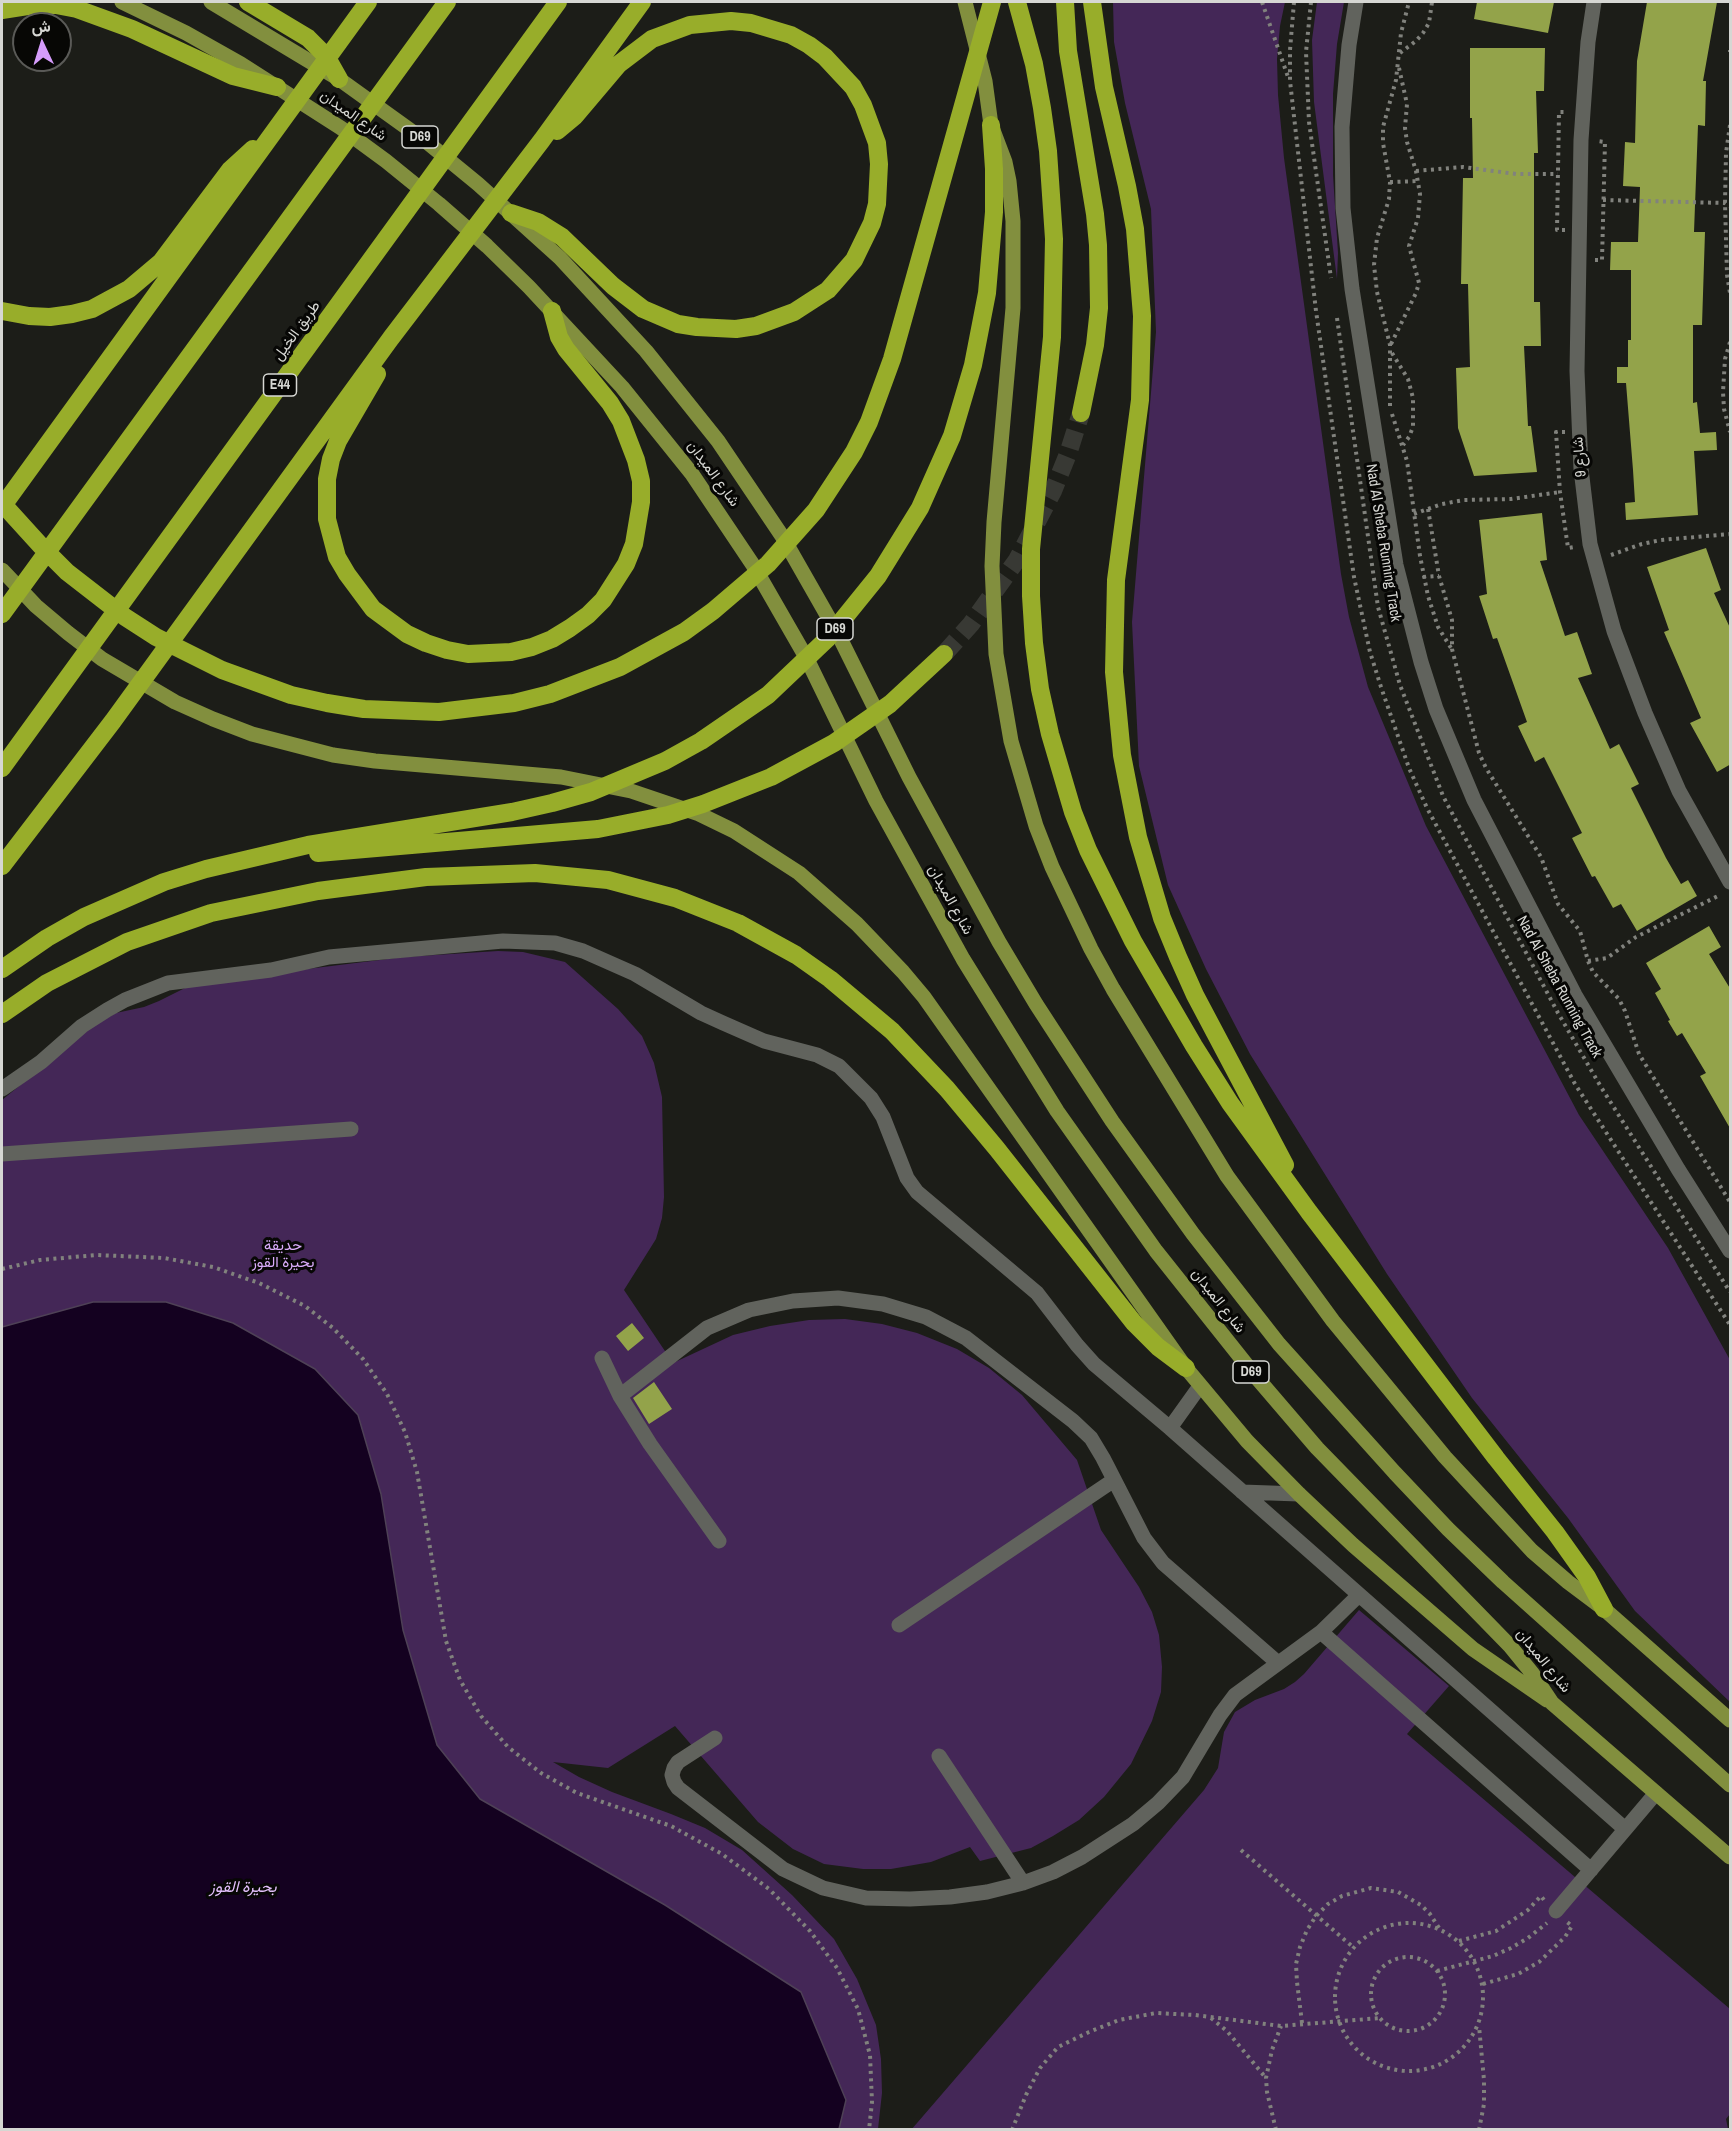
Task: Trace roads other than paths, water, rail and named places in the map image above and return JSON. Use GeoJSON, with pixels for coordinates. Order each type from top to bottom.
{"type":"FeatureCollection","features":[{"type":"Feature","properties":{"kind":"highway"},"geometry":{"type":"LineString","coordinates":[[248,2],[271,26],[308,38],[318,46],[334,68],[339,80]]}},
{"type":"Feature","properties":{"kind":"highway"},"geometry":{"type":"LineString","coordinates":[[344,35],[358,2]]}},
{"type":"Feature","properties":{"kind":"highway"},"geometry":{"type":"LineString","coordinates":[[368,2],[2,505],[61,565],[95,595],[156,637],[222,670],[291,695],[364,709],[439,712],[514,703],[586,682],[620,667],[684,632],[741,589],[768,564],[816,510],[854,452],[869,422],[892,359],[992,2]]}},
{"type":"Feature","properties":{"kind":"highway"},"geometry":{"type":"LineString","coordinates":[[2,614],[447,2]]}},
{"type":"Feature","properties":{"kind":"highway","name":"طريق الخيل"},"geometry":{"type":"LineString","coordinates":[[2,768],[558,2]]}},
{"type":"Feature","properties":{"kind":"highway"},"geometry":{"type":"LineString","coordinates":[[2,866],[133,693],[391,338],[542,140],[642,2]]}},
{"type":"Feature","properties":{"kind":"highway"},"geometry":{"type":"LineString","coordinates":[[1017,2],[1034,64],[1042,108],[1048,151],[1054,239],[1052,338],[1031,549],[1034,643],[1040,689],[1050,734],[1073,812],[1105,886],[1163,994],[1230,1103],[1309,1212],[1555,1532],[1587,1577],[1604,1609]]}},
{"type":"Feature","properties":{"kind":"highway"},"geometry":{"type":"LineString","coordinates":[[1065,2],[1068,51],[1098,245],[1099,308],[1095,345],[1081,413]]}},
{"type":"Feature","properties":{"kind":"highway"},"geometry":{"type":"LineString","coordinates":[[1092,2],[1104,87],[1135,229],[1142,316],[1140,400],[1136,441],[1121,531],[1114,630],[1117,714],[1129,797],[1149,878],[1178,957],[1200,1004],[1309,1212]]}},
{"type":"Feature","properties":{"kind":"highway"},"geometry":{"type":"LineString","coordinates":[[2,9],[34,5],[56,5],[77,9],[277,87]]}},
{"type":"Feature","properties":{"kind":"highway"},"geometry":{"type":"LineString","coordinates":[[511,213],[531,219],[550,229],[566,252],[643,309],[669,320],[716,329],[756,326],[776,320],[794,312],[828,290],[842,275],[864,242],[872,223],[879,184],[879,164],[872,124],[863,105],[840,71],[809,45],[791,35],[751,22],[711,21],[690,24],[652,39],[634,50],[605,79],[575,116],[542,140]]}},
{"type":"Feature","properties":{"kind":"highway"},"geometry":{"type":"LineString","coordinates":[[2,969],[47,938],[124,898],[174,878],[308,845],[512,812],[552,803],[628,777],[692,746],[768,695],[827,639],[854,608],[884,568],[920,508],[937,472],[964,401],[981,329],[988,283],[994,212],[991,125]]}},
{"type":"Feature","properties":{"kind":"highway"},"geometry":{"type":"LineString","coordinates":[[2,311],[29,316],[72,314],[92,309],[129,289],[160,262],[242,157],[269,138]]}},
{"type":"Feature","properties":{"kind":"highway"},"geometry":{"type":"LineString","coordinates":[[391,338],[377,375],[347,423],[331,459],[326,489],[327,519],[337,557],[358,592],[373,609],[407,634],[447,650],[468,654],[511,652],[552,639],[588,615],[609,592],[626,564],[639,524],[640,481],[630,440],[610,403],[566,349],[559,337],[552,311]]}},
{"type":"Feature","properties":{"kind":"highway"},"geometry":{"type":"LineString","coordinates":[[2,485],[15,520]]}},
{"type":"Feature","properties":{"kind":"highway"},"geometry":{"type":"LineString","coordinates":[[248,858],[575,831],[632,823],[677,812],[738,792],[834,743],[890,704],[944,654]]}},
{"type":"Feature","properties":{"kind":"highway"},"geometry":{"type":"LineString","coordinates":[[2,1014],[47,983],[127,942],[211,913],[318,891],[426,877],[535,873],[608,880],[675,898],[738,923],[796,956],[830,979],[892,1031],[927,1067],[990,1140],[1134,1323],[1158,1347],[1186,1368]]}},
{"type":"Feature","properties":{"kind":"main road"},"geometry":{"type":"LineString","coordinates":[[122,2],[186,33],[237,70]]}},
{"type":"Feature","properties":{"kind":"main road"},"geometry":{"type":"LineString","coordinates":[[211,2],[271,26]]}},
{"type":"Feature","properties":{"kind":"main road"},"geometry":{"type":"LineString","coordinates":[[965,2],[985,81],[991,125],[1010,181],[1015,259],[1011,347],[992,566],[996,654],[1007,720],[1022,784],[1052,867],[1091,949],[1227,1176],[1333,1321],[1389,1391],[1500,1518],[1532,1551],[1604,1609],[1731,1720]]}},
{"type":"Feature","properties":{"kind":"main road","name":"شارع الميدان"},"geometry":{"type":"LineString","coordinates":[[339,80],[428,143],[511,213]]}},
{"type":"Feature","properties":{"kind":"main road","name":"شارع الميدان"},"geometry":{"type":"LineString","coordinates":[[277,87],[386,161],[447,211],[529,287],[585,345],[637,404],[692,474],[753,565],[796,640],[918,880],[1009,1035],[1070,1129],[1156,1251],[1249,1369],[1310,1440],[1372,1507],[1510,1646],[1552,1703],[1731,1857]]}},
{"type":"Feature","properties":{"kind":"main road","name":"شارع الميدان"},"geometry":{"type":"LineString","coordinates":[[566,252],[704,423],[751,488],[811,585],[909,777],[999,942],[1074,1063],[1193,1234],[1279,1344],[1387,1465],[1456,1536],[1520,1597],[1731,1785]]}},
{"type":"Feature","properties":{"kind":"main road"},"geometry":{"type":"LineString","coordinates":[[2,570],[36,606],[102,659],[175,702],[252,734],[333,755],[561,777],[608,785],[665,801],[734,831],[806,879],[857,924],[924,997],[1186,1368],[1247,1441],[1353,1545],[1473,1649],[1552,1703]]}},
{"type":"Feature","properties":{"kind":"street"},"geometry":{"type":"LineString","coordinates":[[1356,2],[1349,45],[1342,126],[1343,208],[1352,289],[1391,532],[1415,641],[1436,709],[1454,755],[1491,835],[1575,995],[1678,1169],[1731,1251]]}},
{"type":"Feature","properties":{"kind":"street","name":"شارع 9"},"geometry":{"type":"LineString","coordinates":[[1594,2],[1588,42],[1581,140],[1576,371],[1578,431],[1593,561],[1614,631],[1645,713],[1679,790],[1731,882]]}},
{"type":"Feature","properties":{"kind":"street"},"geometry":{"type":"LineString","coordinates":[[2,1089],[40,1062],[81,1026],[107,1010],[149,990],[181,980],[264,970],[329,957],[438,946],[524,941],[555,943],[570,947],[635,974],[701,1012],[764,1041],[817,1055],[839,1066],[872,1098],[883,1117],[907,1178],[917,1192],[1037,1293],[1094,1364],[1170,1428],[1625,1829]]}},
{"type":"Feature","properties":{"kind":"street"},"geometry":{"type":"LineString","coordinates":[[2,1154],[351,1128]]}},
{"type":"Feature","properties":{"kind":"street"},"geometry":{"type":"LineString","coordinates":[[620,1396],[707,1328],[749,1310],[804,1300],[838,1299],[883,1304],[926,1317],[966,1338],[1091,1438],[1144,1538],[1163,1563],[1278,1663]]}},
{"type":"Feature","properties":{"kind":"street"},"geometry":{"type":"LineString","coordinates":[[602,1358],[620,1396],[655,1452],[719,1540]]}},
{"type":"Feature","properties":{"kind":"street"},"geometry":{"type":"LineString","coordinates":[[1170,1428],[1200,1386]]}},
{"type":"Feature","properties":{"kind":"street"},"geometry":{"type":"LineString","coordinates":[[899,1625],[1114,1480]]}},
{"type":"Feature","properties":{"kind":"street"},"geometry":{"type":"LineString","coordinates":[[1242,1492],[1299,1494]]}},
{"type":"Feature","properties":{"kind":"street"},"geometry":{"type":"LineString","coordinates":[[715,1738],[678,1762],[672,1775],[678,1788],[783,1869],[823,1888],[866,1898],[910,1899],[987,1892],[1023,1883],[1053,1872],[1082,1857],[1133,1824],[1158,1803],[1183,1777],[1220,1715],[1235,1695],[1321,1632],[1359,1595]]}},
{"type":"Feature","properties":{"kind":"street"},"geometry":{"type":"LineString","coordinates":[[1321,1632],[1591,1870]]}},
{"type":"Feature","properties":{"kind":"street"},"geometry":{"type":"LineString","coordinates":[[939,1756],[1023,1883]]}},
{"type":"Feature","properties":{"kind":"street"},"geometry":{"type":"LineString","coordinates":[[1556,1911],[1656,1793]]}},
{"type":"Feature","properties":{"kind":"water","name":"بحيرة القوز"},"geometry":{"type":"Polygon","coordinates":[[[93,1302],[166,1302],[233,1323],[315,1369],[358,1415],[381,1494],[403,1630],[437,1745],[480,1799],[665,1905],[801,1992],[846,2100],[839,2129],[2,2129],[2,1327],[93,1302]]]}},
{"type":"Feature","properties":{"kind":"tunnel"},"geometry":{"type":"LineString","coordinates":[[944,654],[971,624],[1017,560],[1053,491],[1081,413]]}},
{"type":"Feature","properties":{"kind":"park label","name":"حديقة بحيرة القوز"},"geometry":{"type":"Point","coordinates":[283,1254]}}]}
